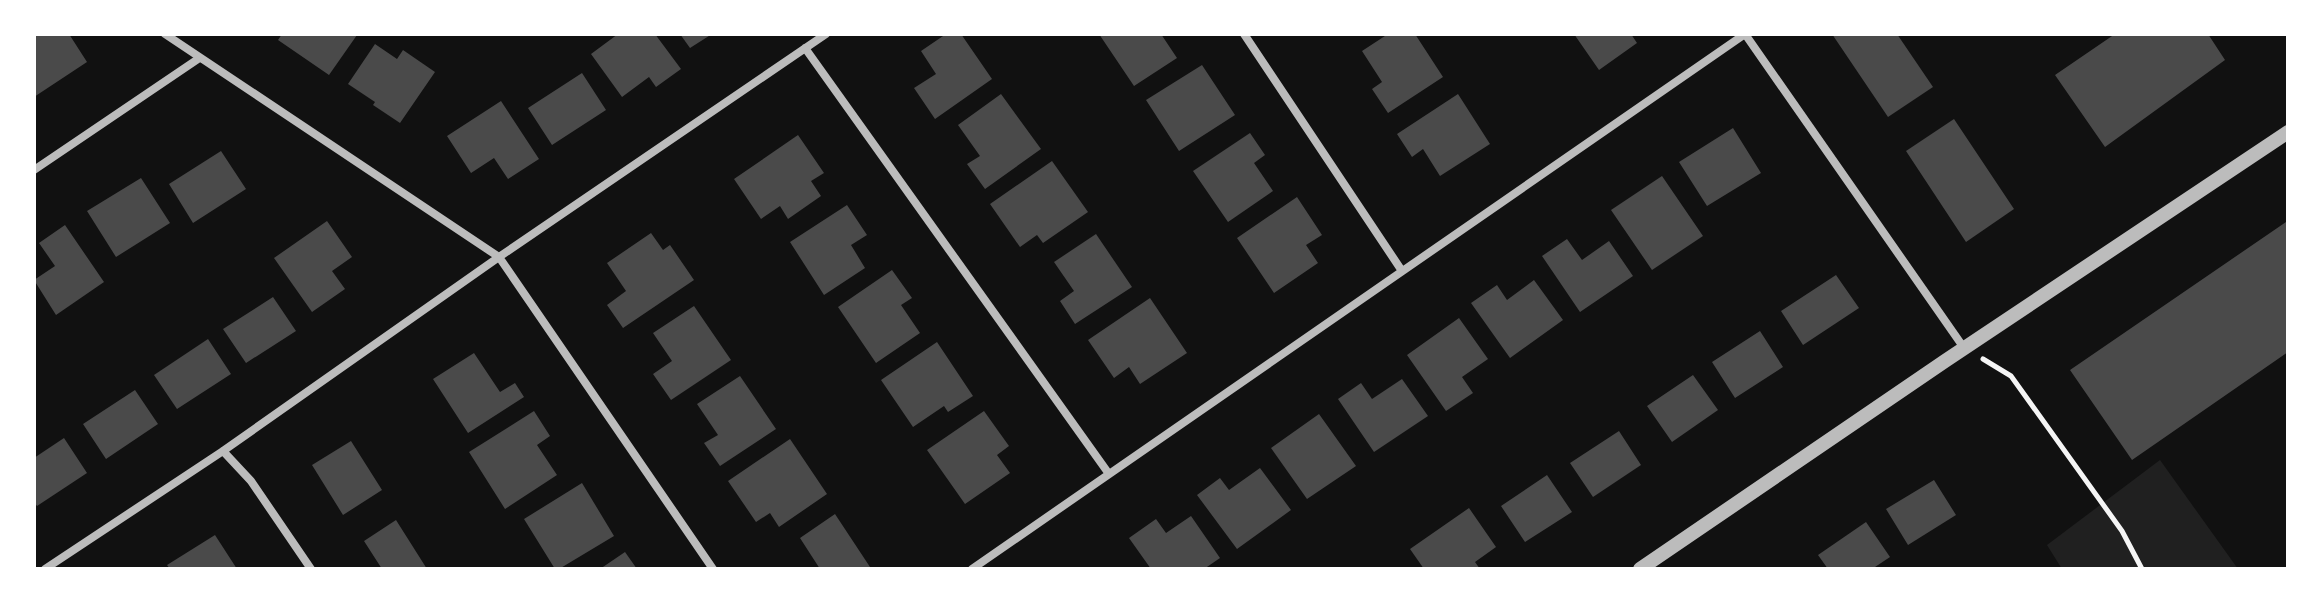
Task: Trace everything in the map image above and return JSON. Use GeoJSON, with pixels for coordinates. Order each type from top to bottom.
{"type":"FeatureCollection","features":[{"type":"Feature","properties":{"kind":"street"},"geometry":{"type":"LineString","coordinates":[[165,34],[198,59],[499,257],[713,569]]}},
{"type":"Feature","properties":{"kind":"street"},"geometry":{"type":"LineString","coordinates":[[45,569],[223,451],[499,257],[826,34]]}},
{"type":"Feature","properties":{"kind":"street"},"geometry":{"type":"LineString","coordinates":[[1244,34],[1402,271]]}},
{"type":"Feature","properties":{"kind":"street"},"geometry":{"type":"LineString","coordinates":[[972,569],[1745,34],[1964,348]]}},
{"type":"Feature","properties":{"kind":"street"},"geometry":{"type":"LineString","coordinates":[[805,48],[1109,474]]}},
{"type":"Feature","properties":{"kind":"street"},"geometry":{"type":"LineString","coordinates":[[34,170],[198,59]]}},
{"type":"Feature","properties":{"kind":"street"},"geometry":{"type":"LineString","coordinates":[[1640,569],[2288,132]]}},
{"type":"Feature","properties":{"kind":"street"},"geometry":{"type":"LineString","coordinates":[[223,451],[251,481],[311,569]]}},
{"type":"Feature","properties":{"kind":"path"},"geometry":{"type":"LineString","coordinates":[[1964,348],[2011,376],[2122,531],[2142,569]]}},
{"type":"Feature","properties":{"kind":"shaded area"},"geometry":{"type":"Polygon","coordinates":[[[2160,460],[2238,569],[2062,569],[2047,545],[2160,460]]]}},
{"type":"Feature","properties":{"kind":"building"},"geometry":{"type":"Polygon","coordinates":[[[34,34],[69,34],[87,62],[34,97],[34,34]]]}},
{"type":"Feature","properties":{"kind":"building"},"geometry":{"type":"Polygon","coordinates":[[[282,34],[357,35],[329,75],[278,40],[282,34]]]}},
{"type":"Feature","properties":{"kind":"building"},"geometry":{"type":"Polygon","coordinates":[[[618,34],[655,34],[681,69],[656,87],[649,77],[622,97],[591,54],[618,34]]]}},
{"type":"Feature","properties":{"kind":"building"},"geometry":{"type":"Polygon","coordinates":[[[680,34],[712,34],[690,48],[680,34]]]}},
{"type":"Feature","properties":{"kind":"building"},"geometry":{"type":"Polygon","coordinates":[[[946,34],[961,34],[992,79],[935,119],[914,88],[936,74],[921,51],[946,34]]]}},
{"type":"Feature","properties":{"kind":"building"},"geometry":{"type":"Polygon","coordinates":[[[1099,34],[1161,34],[1177,58],[1134,86],[1099,34]]]}},
{"type":"Feature","properties":{"kind":"building"},"geometry":{"type":"Polygon","coordinates":[[[1388,34],[1415,34],[1443,77],[1388,113],[1372,89],[1382,82],[1362,51],[1388,34]]]}},
{"type":"Feature","properties":{"kind":"building"},"geometry":{"type":"Polygon","coordinates":[[[1574,34],[1631,34],[1637,43],[1599,70],[1574,34]]]}},
{"type":"Feature","properties":{"kind":"building"},"geometry":{"type":"Polygon","coordinates":[[[1832,34],[1897,34],[1933,87],[1888,117],[1832,34]]]}},
{"type":"Feature","properties":{"kind":"building"},"geometry":{"type":"Polygon","coordinates":[[[2115,34],[2208,34],[2225,60],[2105,147],[2055,75],[2115,34]]]}},
{"type":"Feature","properties":{"kind":"building"},"geometry":{"type":"Polygon","coordinates":[[[375,44],[397,59],[403,50],[435,72],[400,123],[348,84],[375,44]]]}},
{"type":"Feature","properties":{"kind":"building"},"geometry":{"type":"Polygon","coordinates":[[[1202,65],[1235,115],[1179,151],[1146,100],[1202,65]]]}},
{"type":"Feature","properties":{"kind":"building"},"geometry":{"type":"Polygon","coordinates":[[[582,73],[606,110],[552,145],[528,108],[582,73]]]}},
{"type":"Feature","properties":{"kind":"building"},"geometry":{"type":"Polygon","coordinates":[[[1001,94],[1041,149],[985,189],[967,164],[980,156],[958,125],[1001,94]]]}},
{"type":"Feature","properties":{"kind":"building"},"geometry":{"type":"Polygon","coordinates":[[[1458,94],[1490,144],[1440,176],[1423,149],[1412,157],[1397,134],[1458,94]]]}},
{"type":"Feature","properties":{"kind":"building"},"geometry":{"type":"Polygon","coordinates":[[[501,101],[539,159],[508,179],[494,158],[471,173],[447,136],[501,101]]]}},
{"type":"Feature","properties":{"kind":"building"},"geometry":{"type":"Polygon","coordinates":[[[1954,119],[2014,209],[1966,242],[1906,151],[1954,119]]]}},
{"type":"Feature","properties":{"kind":"building"},"geometry":{"type":"Polygon","coordinates":[[[1733,128],[1761,173],[1707,206],[1679,162],[1733,128]]]}},
{"type":"Feature","properties":{"kind":"building"},"geometry":{"type":"Polygon","coordinates":[[[1250,133],[1265,155],[1254,163],[1273,191],[1228,222],[1193,171],[1250,133]]]}},
{"type":"Feature","properties":{"kind":"building"},"geometry":{"type":"Polygon","coordinates":[[[798,135],[824,173],[811,181],[821,196],[788,219],[780,206],[761,219],[734,179],[798,135]]]}},
{"type":"Feature","properties":{"kind":"building"},"geometry":{"type":"Polygon","coordinates":[[[221,151],[246,189],[193,223],[169,184],[221,151]]]}},
{"type":"Feature","properties":{"kind":"building"},"geometry":{"type":"Polygon","coordinates":[[[1052,161],[1088,212],[1043,243],[1037,235],[1020,247],[990,204],[1052,161]]]}},
{"type":"Feature","properties":{"kind":"building"},"geometry":{"type":"Polygon","coordinates":[[[1662,176],[1703,236],[1652,270],[1611,210],[1662,176]]]}},
{"type":"Feature","properties":{"kind":"building"},"geometry":{"type":"Polygon","coordinates":[[[141,178],[170,223],[116,257],[87,211],[141,178]]]}},
{"type":"Feature","properties":{"kind":"building"},"geometry":{"type":"Polygon","coordinates":[[[1297,197],[1322,235],[1306,245],[1318,263],[1274,293],[1237,238],[1297,197]]]}},
{"type":"Feature","properties":{"kind":"building"},"geometry":{"type":"Polygon","coordinates":[[[847,205],[867,235],[851,245],[865,268],[824,295],[790,242],[847,205]]]}},
{"type":"Feature","properties":{"kind":"building"},"geometry":{"type":"Polygon","coordinates":[[[327,221],[352,257],[332,271],[345,289],[312,312],[274,258],[327,221]]]}},
{"type":"Feature","properties":{"kind":"building"},"geometry":{"type":"Polygon","coordinates":[[[2286,222],[2288,352],[2132,460],[2070,370],[2286,222]]]}},
{"type":"Feature","properties":{"kind":"building"},"geometry":{"type":"Polygon","coordinates":[[[65,225],[104,282],[56,315],[34,280],[55,266],[39,243],[65,225]]]}},
{"type":"Feature","properties":{"kind":"building"},"geometry":{"type":"Polygon","coordinates":[[[651,233],[663,250],[670,245],[694,280],[623,328],[607,305],[626,291],[607,263],[651,233]]]}},
{"type":"Feature","properties":{"kind":"building"},"geometry":{"type":"Polygon","coordinates":[[[1096,234],[1132,287],[1075,324],[1060,301],[1074,291],[1054,262],[1096,234]]]}},
{"type":"Feature","properties":{"kind":"building"},"geometry":{"type":"Polygon","coordinates":[[[1567,239],[1582,260],[1609,241],[1633,276],[1580,312],[1542,256],[1567,239]]]}},
{"type":"Feature","properties":{"kind":"building"},"geometry":{"type":"Polygon","coordinates":[[[892,270],[912,298],[901,305],[920,333],[876,363],[838,307],[892,270]]]}},
{"type":"Feature","properties":{"kind":"building"},"geometry":{"type":"Polygon","coordinates":[[[1836,275],[1859,308],[1803,345],[1781,311],[1836,275]]]}},
{"type":"Feature","properties":{"kind":"building"},"geometry":{"type":"Polygon","coordinates":[[[1534,280],[1563,320],[1510,358],[1471,303],[1497,285],[1507,300],[1534,280]]]}},
{"type":"Feature","properties":{"kind":"building"},"geometry":{"type":"Polygon","coordinates":[[[273,297],[296,331],[246,363],[223,329],[273,297]]]}},
{"type":"Feature","properties":{"kind":"building"},"geometry":{"type":"Polygon","coordinates":[[[1150,298],[1187,353],[1140,384],[1129,367],[1114,378],[1088,340],[1150,298]]]}},
{"type":"Feature","properties":{"kind":"building"},"geometry":{"type":"Polygon","coordinates":[[[694,306],[731,360],[671,400],[653,374],[672,361],[653,333],[694,306]]]}},
{"type":"Feature","properties":{"kind":"building"},"geometry":{"type":"Polygon","coordinates":[[[1459,318],[1488,359],[1462,377],[1473,393],[1446,411],[1407,355],[1459,318]]]}},
{"type":"Feature","properties":{"kind":"building"},"geometry":{"type":"Polygon","coordinates":[[[1760,331],[1783,367],[1735,398],[1712,362],[1760,331]]]}},
{"type":"Feature","properties":{"kind":"building"},"geometry":{"type":"Polygon","coordinates":[[[208,339],[231,374],[177,409],[154,375],[208,339]]]}},
{"type":"Feature","properties":{"kind":"building"},"geometry":{"type":"Polygon","coordinates":[[[937,342],[973,396],[948,412],[944,406],[913,427],[881,380],[937,342]]]}},
{"type":"Feature","properties":{"kind":"building"},"geometry":{"type":"Polygon","coordinates":[[[474,353],[500,392],[515,383],[524,397],[468,433],[433,379],[474,353]]]}},
{"type":"Feature","properties":{"kind":"building"},"geometry":{"type":"Polygon","coordinates":[[[1693,375],[1718,410],[1672,442],[1647,406],[1693,375]]]}},
{"type":"Feature","properties":{"kind":"building"},"geometry":{"type":"Polygon","coordinates":[[[740,376],[776,429],[720,466],[704,443],[718,435],[697,404],[740,376]]]}},
{"type":"Feature","properties":{"kind":"building"},"geometry":{"type":"Polygon","coordinates":[[[1402,379],[1428,416],[1374,452],[1338,399],[1361,383],[1372,399],[1402,379]]]}},
{"type":"Feature","properties":{"kind":"building"},"geometry":{"type":"Polygon","coordinates":[[[135,390],[158,424],[106,459],[83,424],[135,390]]]}},
{"type":"Feature","properties":{"kind":"building"},"geometry":{"type":"Polygon","coordinates":[[[534,411],[550,436],[537,445],[557,475],[505,509],[469,452],[534,411]]]}},
{"type":"Feature","properties":{"kind":"building"},"geometry":{"type":"Polygon","coordinates":[[[984,411],[1009,446],[997,455],[1010,473],[965,504],[927,450],[984,411]]]}},
{"type":"Feature","properties":{"kind":"building"},"geometry":{"type":"Polygon","coordinates":[[[1319,414],[1356,466],[1307,499],[1271,448],[1319,414]]]}},
{"type":"Feature","properties":{"kind":"building"},"geometry":{"type":"Polygon","coordinates":[[[1619,431],[1641,465],[1593,497],[1570,463],[1619,431]]]}},
{"type":"Feature","properties":{"kind":"building"},"geometry":{"type":"Polygon","coordinates":[[[64,438],[87,473],[37,506],[34,502],[34,458],[64,438]]]}},
{"type":"Feature","properties":{"kind":"building"},"geometry":{"type":"Polygon","coordinates":[[[790,439],[827,494],[779,527],[770,513],[756,522],[728,481],[790,439]]]}},
{"type":"Feature","properties":{"kind":"building"},"geometry":{"type":"Polygon","coordinates":[[[351,441],[382,490],[343,515],[312,465],[351,441]]]}},
{"type":"Feature","properties":{"kind":"building"},"geometry":{"type":"Polygon","coordinates":[[[1260,468],[1291,510],[1237,549],[1197,495],[1220,478],[1229,490],[1260,468]]]}},
{"type":"Feature","properties":{"kind":"building"},"geometry":{"type":"Polygon","coordinates":[[[1547,475],[1572,512],[1525,542],[1501,506],[1547,475]]]}},
{"type":"Feature","properties":{"kind":"building"},"geometry":{"type":"Polygon","coordinates":[[[1934,480],[1956,515],[1908,545],[1886,509],[1934,480]]]}},
{"type":"Feature","properties":{"kind":"building"},"geometry":{"type":"Polygon","coordinates":[[[582,483],[614,536],[555,569],[524,519],[582,483]]]}},
{"type":"Feature","properties":{"kind":"building"},"geometry":{"type":"Polygon","coordinates":[[[1469,508],[1496,547],[1475,562],[1480,569],[1424,569],[1410,549],[1469,508]]]}},
{"type":"Feature","properties":{"kind":"building"},"geometry":{"type":"Polygon","coordinates":[[[835,514],[870,567],[867,569],[820,569],[800,538],[835,514]]]}},
{"type":"Feature","properties":{"kind":"building"},"geometry":{"type":"Polygon","coordinates":[[[1191,516],[1220,558],[1204,569],[1151,569],[1129,538],[1156,519],[1166,533],[1191,516]]]}},
{"type":"Feature","properties":{"kind":"building"},"geometry":{"type":"Polygon","coordinates":[[[396,520],[427,569],[382,569],[364,541],[396,520]]]}},
{"type":"Feature","properties":{"kind":"building"},"geometry":{"type":"Polygon","coordinates":[[[1866,522],[1890,557],[1872,569],[1828,569],[1818,555],[1866,522]]]}},
{"type":"Feature","properties":{"kind":"building"},"geometry":{"type":"Polygon","coordinates":[[[215,535],[237,569],[170,569],[167,565],[215,535]]]}},
{"type":"Feature","properties":{"kind":"building"},"geometry":{"type":"Polygon","coordinates":[[[625,552],[637,569],[600,569],[625,552]]]}}]}
